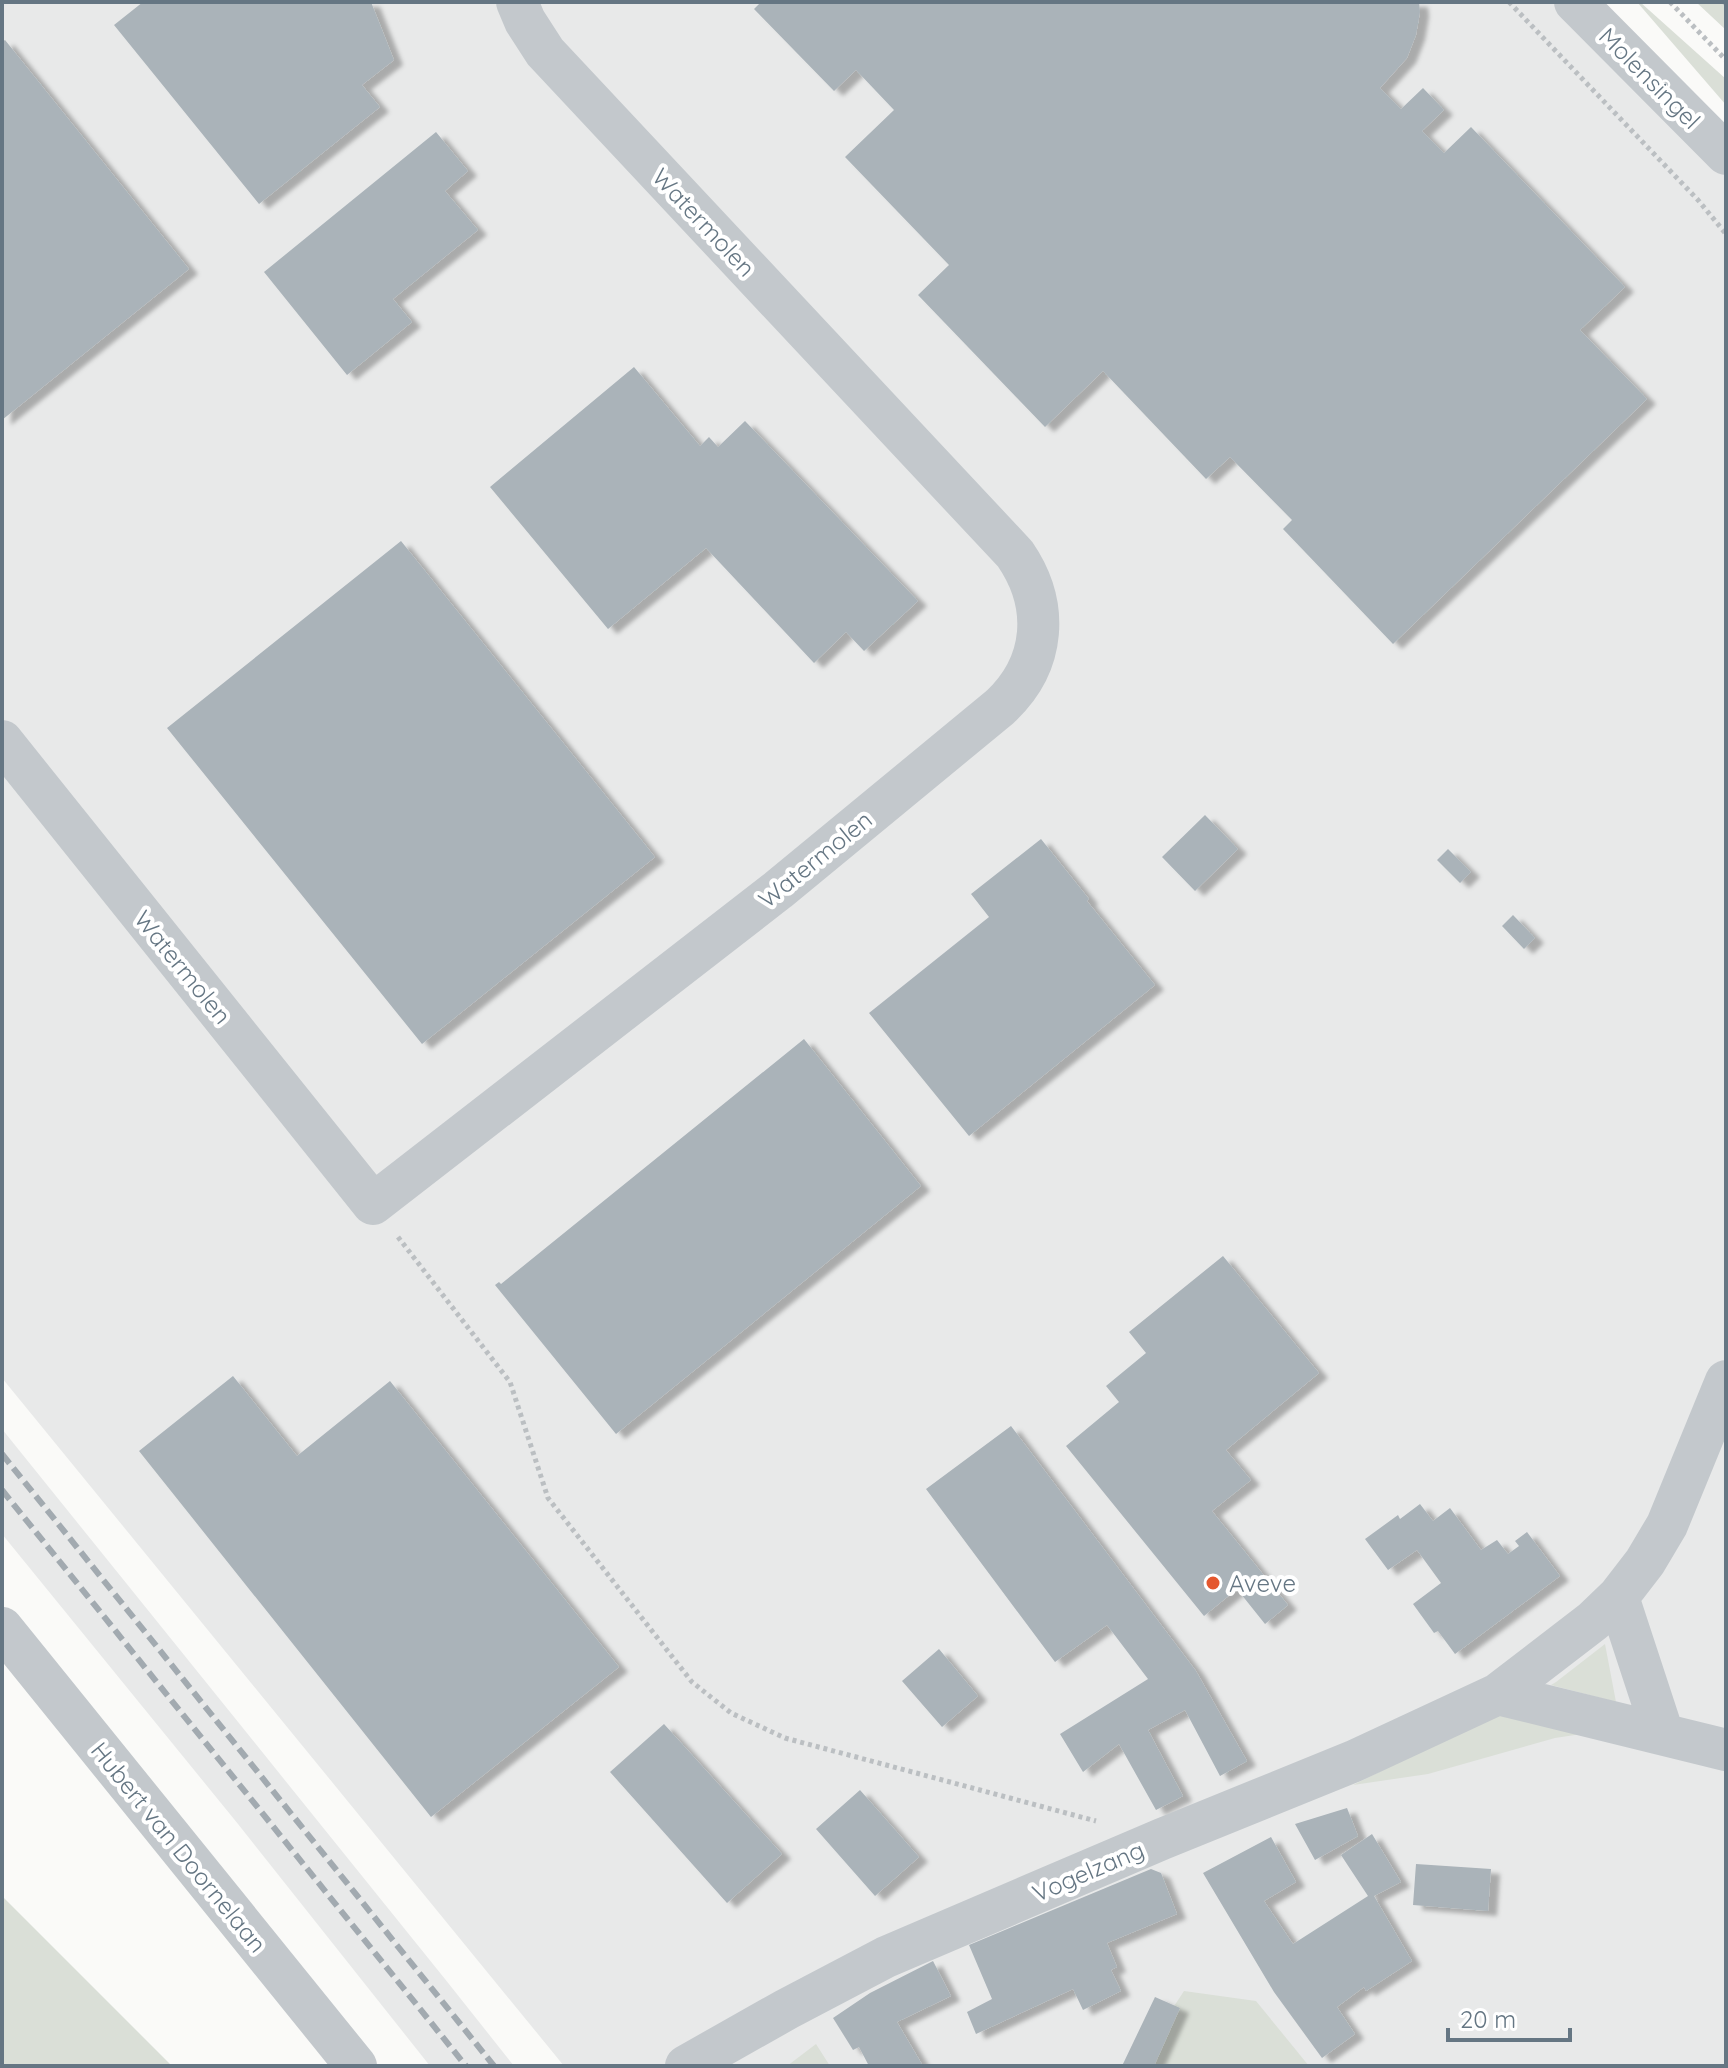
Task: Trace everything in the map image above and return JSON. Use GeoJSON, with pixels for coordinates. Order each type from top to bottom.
{"type":"FeatureCollection","features":[{"type":"Feature","properties":{"kind":"street","name":"Watermolen"},"geometry":{"type":"LineString","coordinates":[[2,741],[373,1204],[778,890],[1000,707],[1019,687],[1034,656],[1038,613],[1036,598],[1015,554],[545,52],[517,2]]}},
{"type":"Feature","properties":{"kind":"street","name":"Molensingel"},"geometry":{"type":"LineString","coordinates":[[1575,2],[1726,154]]}},
{"type":"Feature","properties":{"kind":"street","name":"Vogelzang"},"geometry":{"type":"LineString","coordinates":[[686,2066],[886,1957],[1354,1761],[1498,1694],[1585,1628],[1618,1597],[1645,1562],[1667,1525],[1726,1381]]}},
{"type":"Feature","properties":{"kind":"street"},"geometry":{"type":"LineString","coordinates":[[1618,1597],[1663,1734]]}},
{"type":"Feature","properties":{"kind":"street","name":"Hubert van Doornelaan"},"geometry":{"type":"LineString","coordinates":[[2,1628],[356,2066]]}},
{"type":"Feature","properties":{"kind":"street"},"geometry":{"type":"LineString","coordinates":[[1498,1694],[1726,1750]]}},
{"type":"Feature","properties":{"kind":"path"},"geometry":{"type":"LineString","coordinates":[[1509,2],[1698,200],[1726,234]]}},
{"type":"Feature","properties":{"kind":"path"},"geometry":{"type":"LineString","coordinates":[[1670,2],[1726,60]]}},
{"type":"Feature","properties":{"kind":"path"},"geometry":{"type":"LineString","coordinates":[[373,1204],[510,1382],[548,1498],[692,1682],[731,1713],[785,1738],[1102,1822]]}},
{"type":"Feature","properties":{"kind":"shaded area"},"geometry":{"type":"Polygon","coordinates":[[[2,2],[1578,2],[1726,170],[1726,2066],[564,2066],[2,1378],[2,2]]]}},
{"type":"Feature","properties":{"kind":"shaded area"},"geometry":{"type":"Polygon","coordinates":[[[1637,2],[1726,79],[1726,105],[1637,2]]]}},
{"type":"Feature","properties":{"kind":"shaded area"},"geometry":{"type":"Polygon","coordinates":[[[1696,2],[1726,2],[1726,30],[1696,2]]]}},
{"type":"Feature","properties":{"kind":"shaded area"},"geometry":{"type":"Polygon","coordinates":[[[2,1429],[514,2066],[430,2066],[2,1534],[2,1429]]]}},
{"type":"Feature","properties":{"kind":"shaded area"},"geometry":{"type":"Polygon","coordinates":[[[1605,1644],[1616,1702],[1551,1685],[1556,1682],[1605,1644]]]}},
{"type":"Feature","properties":{"kind":"shaded area"},"geometry":{"type":"Polygon","coordinates":[[[1500,1712],[1588,1733],[1555,1738],[1428,1774],[1353,1785],[1500,1712]]]}},
{"type":"Feature","properties":{"kind":"shaded area"},"geometry":{"type":"Polygon","coordinates":[[[2,1896],[172,2066],[2,2066],[2,1896]]]}},
{"type":"Feature","properties":{"kind":"shaded area"},"geometry":{"type":"Polygon","coordinates":[[[1184,1991],[1256,2001],[1309,2066],[1135,2066],[1184,1991]]]}},
{"type":"Feature","properties":{"kind":"shaded area"},"geometry":{"type":"Polygon","coordinates":[[[816,2044],[830,2066],[787,2066],[816,2044]]]}},
{"type":"Feature","properties":{"kind":"building"},"geometry":{"type":"Polygon","coordinates":[[[143,2],[371,2],[394,60],[362,85],[380,107],[259,204],[114,25],[143,2]]]}},
{"type":"Feature","properties":{"kind":"building"},"geometry":{"type":"Polygon","coordinates":[[[761,2],[1419,2],[1416,35],[1407,58],[1380,88],[1401,109],[1423,88],[1444,110],[1422,131],[1444,153],[1471,127],[1625,287],[1580,330],[1647,399],[1393,644],[1283,529],[1292,520],[1230,457],[1206,479],[1103,371],[1045,427],[918,295],[949,265],[845,157],[894,110],[856,70],[834,91],[754,9],[761,2]]]}},
{"type":"Feature","properties":{"kind":"building"},"geometry":{"type":"Polygon","coordinates":[[[5,40],[189,269],[2,420],[2,42],[5,40]]]}},
{"type":"Feature","properties":{"kind":"building"},"geometry":{"type":"Polygon","coordinates":[[[436,132],[468,171],[445,191],[478,230],[393,299],[412,322],[347,375],[264,272],[436,132]]]}},
{"type":"Feature","properties":{"kind":"building"},"geometry":{"type":"Polygon","coordinates":[[[634,367],[700,446],[709,437],[718,447],[745,421],[918,601],[864,651],[846,632],[814,663],[706,548],[608,629],[490,487],[634,367]]]}},
{"type":"Feature","properties":{"kind":"building"},"geometry":{"type":"Polygon","coordinates":[[[401,541],[655,857],[422,1044],[167,728],[401,541]]]}},
{"type":"Feature","properties":{"kind":"building"},"geometry":{"type":"Polygon","coordinates":[[[1205,815],[1238,849],[1195,891],[1162,857],[1205,815]]]}},
{"type":"Feature","properties":{"kind":"building"},"geometry":{"type":"Polygon","coordinates":[[[1041,839],[1155,985],[969,1136],[869,1013],[989,917],[971,894],[1041,839]]]}},
{"type":"Feature","properties":{"kind":"building"},"geometry":{"type":"Polygon","coordinates":[[[1448,849],[1471,872],[1460,883],[1437,860],[1448,849]]]}},
{"type":"Feature","properties":{"kind":"building"},"geometry":{"type":"Polygon","coordinates":[[[1513,915],[1535,938],[1524,949],[1502,926],[1513,915]]]}},
{"type":"Feature","properties":{"kind":"building"},"geometry":{"type":"Polygon","coordinates":[[[804,1039],[921,1186],[616,1434],[495,1285],[501,1284],[804,1039]]]}},
{"type":"Feature","properties":{"kind":"building"},"geometry":{"type":"Polygon","coordinates":[[[1223,1256],[1319,1373],[1226,1450],[1251,1480],[1212,1511],[1288,1605],[1265,1624],[1237,1589],[1204,1616],[1066,1446],[1119,1402],[1106,1386],[1146,1353],[1129,1332],[1223,1256]]]}},
{"type":"Feature","properties":{"kind":"building"},"geometry":{"type":"Polygon","coordinates":[[[233,1376],[297,1456],[390,1381],[619,1667],[431,1817],[139,1451],[233,1376]]]}},
{"type":"Feature","properties":{"kind":"building"},"geometry":{"type":"Polygon","coordinates":[[[1011,1426],[1196,1671],[1247,1761],[1220,1776],[1185,1710],[1148,1730],[1183,1796],[1156,1810],[1119,1744],[1083,1772],[1060,1734],[1148,1679],[1107,1625],[1055,1662],[926,1489],[1011,1426]]]}},
{"type":"Feature","properties":{"kind":"building"},"geometry":{"type":"Polygon","coordinates":[[[1420,1504],[1433,1521],[1450,1508],[1481,1550],[1497,1540],[1508,1554],[1519,1546],[1515,1541],[1527,1532],[1560,1576],[1455,1654],[1438,1631],[1434,1633],[1413,1604],[1441,1583],[1417,1550],[1388,1570],[1365,1539],[1398,1515],[1400,1519],[1420,1504]]]}},
{"type":"Feature","properties":{"kind":"building"},"geometry":{"type":"Polygon","coordinates":[[[939,1649],[978,1696],[942,1727],[902,1681],[939,1649]]]}},
{"type":"Feature","properties":{"kind":"building"},"geometry":{"type":"Polygon","coordinates":[[[664,1724],[782,1854],[727,1903],[610,1772],[664,1724]]]}},
{"type":"Feature","properties":{"kind":"building"},"geometry":{"type":"Polygon","coordinates":[[[860,1790],[919,1857],[875,1896],[816,1829],[860,1790]]]}},
{"type":"Feature","properties":{"kind":"building"},"geometry":{"type":"Polygon","coordinates":[[[1347,1808],[1358,1836],[1315,1860],[1295,1824],[1347,1808]]]}},
{"type":"Feature","properties":{"kind":"building"},"geometry":{"type":"Polygon","coordinates":[[[1372,1834],[1401,1882],[1374,1896],[1412,1961],[1366,1991],[1364,1987],[1337,2007],[1355,2034],[1322,2058],[1274,1992],[1203,1873],[1271,1837],[1296,1882],[1264,1901],[1293,1944],[1368,1896],[1341,1855],[1372,1834]]]}},
{"type":"Feature","properties":{"kind":"building"},"geometry":{"type":"Polygon","coordinates":[[[1416,1864],[1491,1869],[1488,1911],[1413,1905],[1416,1864]]]}},
{"type":"Feature","properties":{"kind":"building"},"geometry":{"type":"Polygon","coordinates":[[[1151,1869],[1161,1873],[1177,1914],[1107,1943],[1117,1967],[1111,1970],[1121,1991],[1083,2010],[1073,1989],[976,2034],[967,2012],[992,1999],[969,1945],[1151,1869]]]}},
{"type":"Feature","properties":{"kind":"building"},"geometry":{"type":"Polygon","coordinates":[[[933,1961],[951,1996],[897,2022],[923,2066],[869,2066],[859,2047],[853,2050],[833,2018],[870,1993],[933,1961]]]}},
{"type":"Feature","properties":{"kind":"building"},"geometry":{"type":"Polygon","coordinates":[[[1155,1997],[1180,2008],[1154,2066],[1122,2066],[1155,1997]]]}},
{"type":"Feature","properties":{"kind":"railway"},"geometry":{"type":"LineString","coordinates":[[2,1454],[494,2066]]}},
{"type":"Feature","properties":{"kind":"railway"},"geometry":{"type":"LineString","coordinates":[[2,1490],[466,2066]]}},
{"type":"Feature","properties":{"kind":"place","name":"Aveve"},"geometry":{"type":"Point","coordinates":[1213,1583]}}]}
